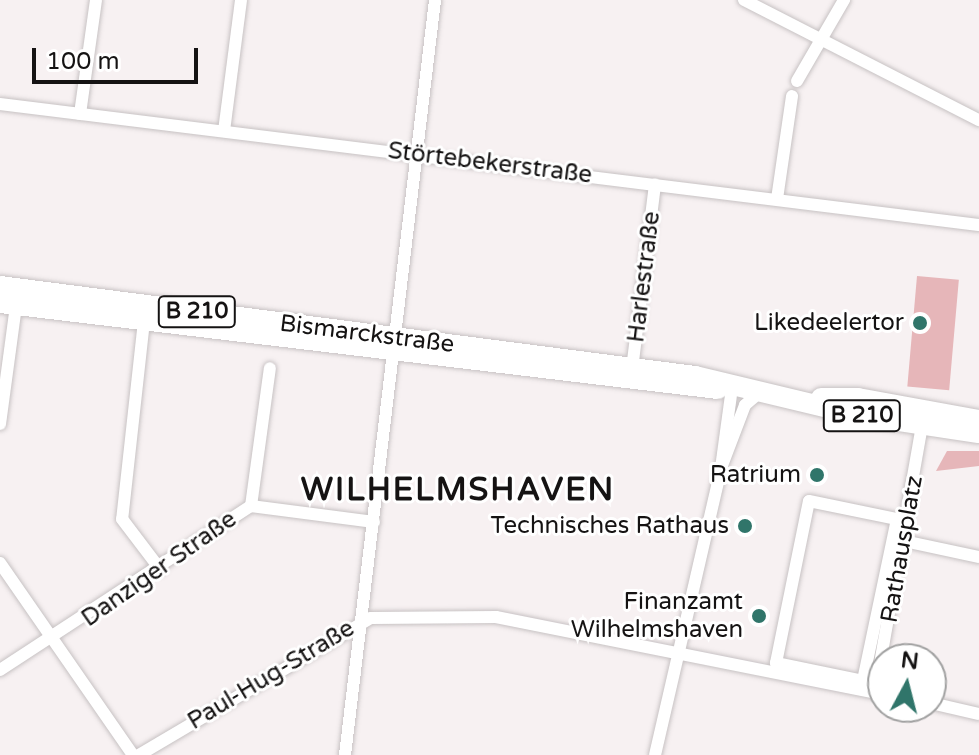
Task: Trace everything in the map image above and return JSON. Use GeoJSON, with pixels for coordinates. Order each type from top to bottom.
{"type":"FeatureCollection","features":[{"type":"Feature","properties":{"kind":"main road","name":"Bismarckstraße"},"geometry":{"type":"LineString","coordinates":[[0,286],[693,391],[732,388]]}},
{"type":"Feature","properties":{"kind":"main road","name":"Bismarckstraße"},"geometry":{"type":"LineString","coordinates":[[8,304],[144,321],[632,369],[803,398],[908,405],[979,433]]}},
{"type":"Feature","properties":{"kind":"main road","name":"Bismarckstraße"},"geometry":{"type":"LineString","coordinates":[[803,398],[924,426],[979,420]]}},
{"type":"Feature","properties":{"kind":"street"},"geometry":{"type":"LineString","coordinates":[[80,114],[96,0]]}},
{"type":"Feature","properties":{"kind":"street"},"geometry":{"type":"LineString","coordinates":[[224,131],[241,0]]}},
{"type":"Feature","properties":{"kind":"street"},"geometry":{"type":"LineString","coordinates":[[345,755],[435,0]]}},
{"type":"Feature","properties":{"kind":"street"},"geometry":{"type":"LineString","coordinates":[[744,0],[823,36],[979,120]]}},
{"type":"Feature","properties":{"kind":"street"},"geometry":{"type":"LineString","coordinates":[[797,81],[844,0]]}},
{"type":"Feature","properties":{"kind":"street"},"geometry":{"type":"LineString","coordinates":[[777,199],[792,96]]}},
{"type":"Feature","properties":{"kind":"street","name":"Störtebekerstraße"},"geometry":{"type":"LineString","coordinates":[[0,104],[979,225]]}},
{"type":"Feature","properties":{"kind":"street","name":"Harlestraße"},"geometry":{"type":"LineString","coordinates":[[632,369],[655,184]]}},
{"type":"Feature","properties":{"kind":"street"},"geometry":{"type":"LineString","coordinates":[[0,424],[8,304]]}},
{"type":"Feature","properties":{"kind":"street"},"geometry":{"type":"LineString","coordinates":[[144,321],[122,519],[160,569]]}},
{"type":"Feature","properties":{"kind":"street"},"geometry":{"type":"LineString","coordinates":[[251,506],[270,368]]}},
{"type":"Feature","properties":{"kind":"street"},"geometry":{"type":"LineString","coordinates":[[655,755],[681,653],[721,468],[732,388]]}},
{"type":"Feature","properties":{"kind":"street"},"geometry":{"type":"LineString","coordinates":[[721,468],[745,405],[760,392]]}},
{"type":"Feature","properties":{"kind":"street"},"geometry":{"type":"LineString","coordinates":[[908,405],[924,426]]}},
{"type":"Feature","properties":{"kind":"street","name":"Rathausplatz"},"geometry":{"type":"LineString","coordinates":[[919,453],[948,421]]}},
{"type":"Feature","properties":{"kind":"street","name":"Rathausplatz"},"geometry":{"type":"LineString","coordinates":[[887,643],[924,426]]}},
{"type":"Feature","properties":{"kind":"street","name":"Rathausplatz"},"geometry":{"type":"LineString","coordinates":[[809,501],[897,519],[863,681],[776,663],[809,501]]}},
{"type":"Feature","properties":{"kind":"street","name":"Danziger Straße"},"geometry":{"type":"LineString","coordinates":[[0,670],[54,641],[251,506],[374,522]]}},
{"type":"Feature","properties":{"kind":"street"},"geometry":{"type":"LineString","coordinates":[[904,541],[979,557]]}},
{"type":"Feature","properties":{"kind":"street"},"geometry":{"type":"LineString","coordinates":[[0,563],[133,755]]}},
{"type":"Feature","properties":{"kind":"street","name":"Paul-Hug-Straße"},"geometry":{"type":"LineString","coordinates":[[139,755],[363,620],[496,617],[867,691]]}},
{"type":"Feature","properties":{"kind":"street"},"geometry":{"type":"LineString","coordinates":[[947,707],[979,714]]}},
{"type":"Feature","properties":{"kind":"shaded area"},"geometry":{"type":"Polygon","coordinates":[[[917,276],[959,280],[949,390],[907,387],[917,276]]]}},
{"type":"Feature","properties":{"kind":"shaded area"},"geometry":{"type":"Polygon","coordinates":[[[947,451],[979,451],[979,466],[936,471],[947,451]]]}},
{"type":"Feature","properties":{"kind":"place","name":"Likedeelertor"},"geometry":{"type":"Point","coordinates":[920,323]}},
{"type":"Feature","properties":{"kind":"place","name":"Ratrium"},"geometry":{"type":"Point","coordinates":[817,475]}},
{"type":"Feature","properties":{"kind":"place","name":"Technisches Rathaus"},"geometry":{"type":"Point","coordinates":[745,526]}},
{"type":"Feature","properties":{"kind":"place","name":"Finanzamt Wilhelmshaven"},"geometry":{"type":"Point","coordinates":[759,616]}},
{"type":"Feature","properties":{"kind":"district","name":"WILHELMSHAVEN"},"geometry":{"type":"Point","coordinates":[458,490]}}]}
